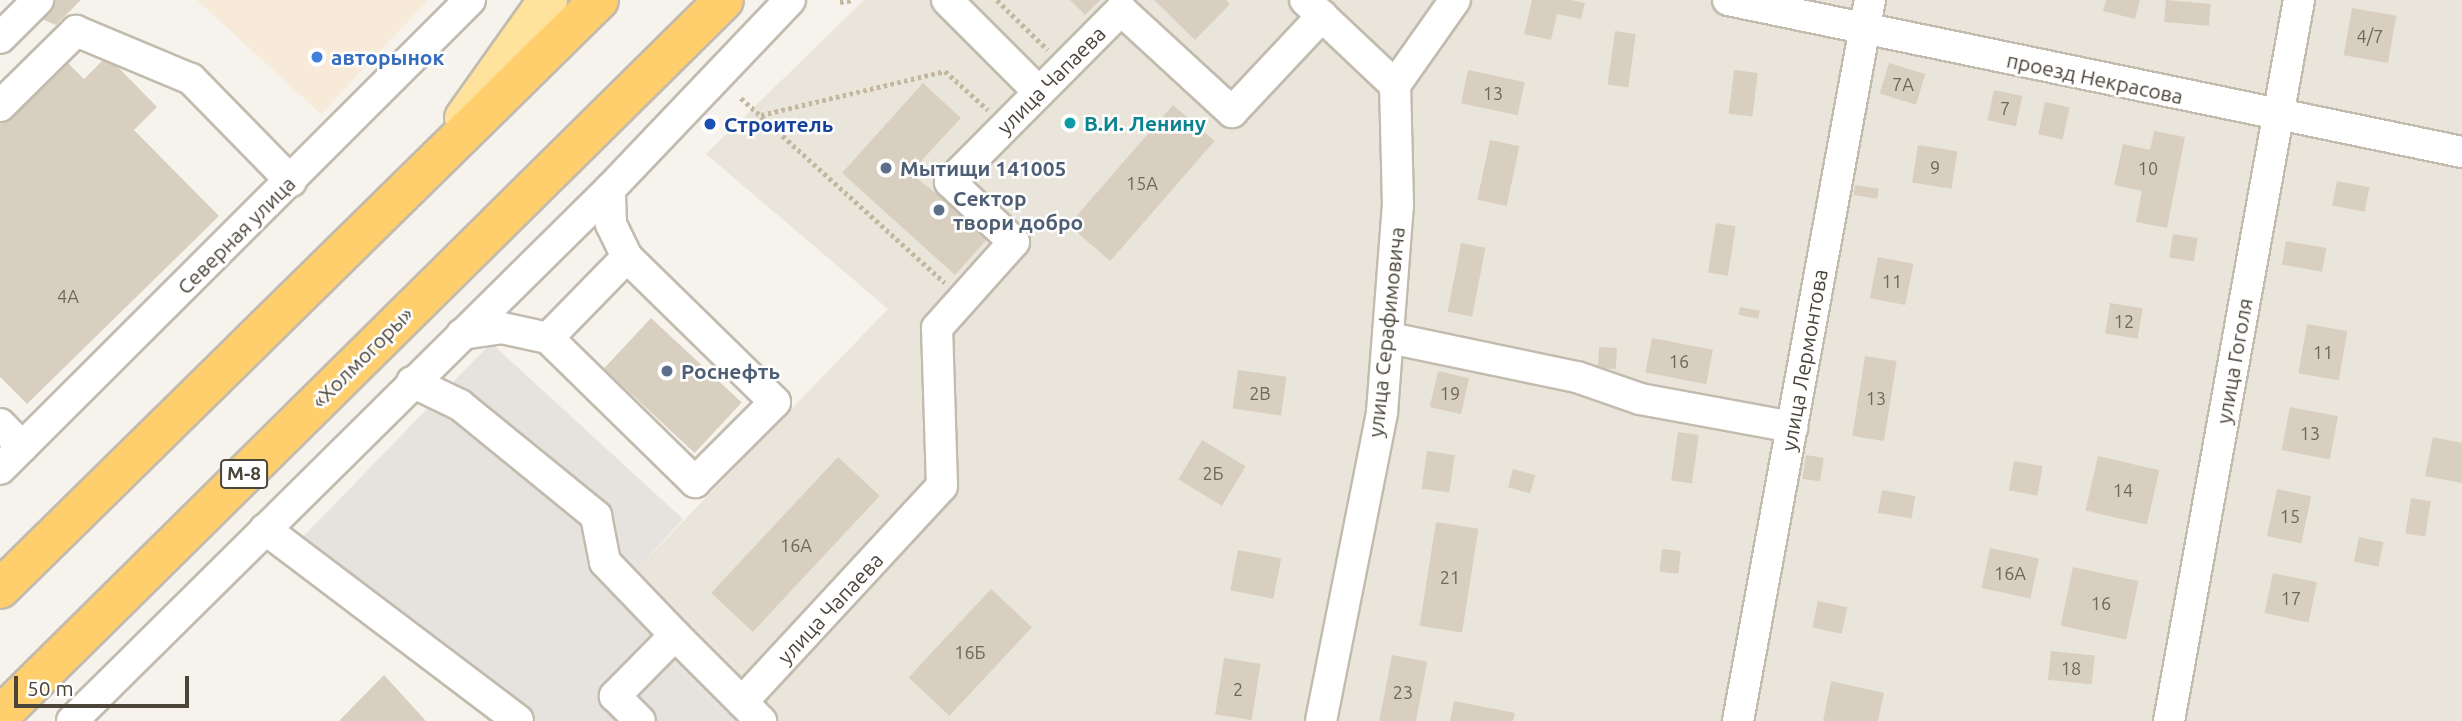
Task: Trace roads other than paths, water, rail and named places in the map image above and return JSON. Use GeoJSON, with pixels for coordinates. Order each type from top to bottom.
{"type":"FeatureCollection","features":[{"type":"Feature","properties":{"kind":"highway"},"geometry":{"type":"LineString","coordinates":[[0,589],[417,184],[599,0]]}},
{"type":"Feature","properties":{"kind":"highway","name":"«Холмогоры»"},"geometry":{"type":"LineString","coordinates":[[0,716],[724,0]]}},
{"type":"Feature","properties":{"kind":"main road"},"geometry":{"type":"LineString","coordinates":[[417,184],[548,0]]}},
{"type":"Feature","properties":{"kind":"street"},"geometry":{"type":"LineString","coordinates":[[0,38],[38,0]]}},
{"type":"Feature","properties":{"kind":"street","name":"Северная улица"},"geometry":{"type":"LineString","coordinates":[[0,469],[470,0]]}},
{"type":"Feature","properties":{"kind":"street"},"geometry":{"type":"LineString","coordinates":[[72,721],[610,189],[790,0]]}},
{"type":"Feature","properties":{"kind":"street"},"geometry":{"type":"LineString","coordinates":[[947,0],[1039,92]]}},
{"type":"Feature","properties":{"kind":"street"},"geometry":{"type":"LineString","coordinates":[[1314,8],[1395,85],[1455,0]]}},
{"type":"Feature","properties":{"kind":"street","name":"проезд Некрасова"},"geometry":{"type":"LineString","coordinates":[[1728,0],[1864,31],[2462,152]]}},
{"type":"Feature","properties":{"kind":"street","name":"улица Лермонтова"},"geometry":{"type":"LineString","coordinates":[[1738,721],[1870,0]]}},
{"type":"Feature","properties":{"kind":"street","name":"улица Гоголя"},"geometry":{"type":"LineString","coordinates":[[2169,721],[2300,0]]}},
{"type":"Feature","properties":{"kind":"street","name":"улица Чапаева"},"geometry":{"type":"LineString","coordinates":[[751,712],[942,486],[937,328],[1014,242],[950,182],[1121,10],[1232,112],[1314,8]]}},
{"type":"Feature","properties":{"kind":"street"},"geometry":{"type":"LineString","coordinates":[[0,106],[76,32],[191,79],[291,181]]}},
{"type":"Feature","properties":{"kind":"street","name":"улица Серафимовича"},"geometry":{"type":"LineString","coordinates":[[1321,721],[1382,412],[1390,338],[1398,206],[1395,85]]}},
{"type":"Feature","properties":{"kind":"street"},"geometry":{"type":"LineString","coordinates":[[461,334],[502,328],[548,338],[695,482],[775,401],[627,257],[611,224],[610,189]]}},
{"type":"Feature","properties":{"kind":"street"},"geometry":{"type":"LineString","coordinates":[[548,338],[627,257]]}},
{"type":"Feature","properties":{"kind":"street"},"geometry":{"type":"LineString","coordinates":[[1390,338],[1577,377],[1640,399],[1792,427]]}},
{"type":"Feature","properties":{"kind":"street"},"geometry":{"type":"LineString","coordinates":[[412,382],[460,405],[596,516],[605,562],[751,712]]}},
{"type":"Feature","properties":{"kind":"street"},"geometry":{"type":"LineString","coordinates":[[0,424],[22,447]]}},
{"type":"Feature","properties":{"kind":"street"},"geometry":{"type":"LineString","coordinates":[[265,529],[518,720]]}},
{"type":"Feature","properties":{"kind":"street"},"geometry":{"type":"LineString","coordinates":[[640,721],[615,696],[675,635]]}},
{"type":"Feature","properties":{"kind":"place","name":"авторынок"},"geometry":{"type":"Point","coordinates":[317,57]}},
{"type":"Feature","properties":{"kind":"place","name":"В.И. Ленину"},"geometry":{"type":"Point","coordinates":[1070,123]}},
{"type":"Feature","properties":{"kind":"place","name":"Строитель"},"geometry":{"type":"Point","coordinates":[710,124]}},
{"type":"Feature","properties":{"kind":"place","name":"Мытищи 141005"},"geometry":{"type":"Point","coordinates":[886,168]}},
{"type":"Feature","properties":{"kind":"place","name":"Сектор твори добро"},"geometry":{"type":"Point","coordinates":[939,210]}},
{"type":"Feature","properties":{"kind":"place","name":"Роснефть"},"geometry":{"type":"Point","coordinates":[667,371]}}]}
